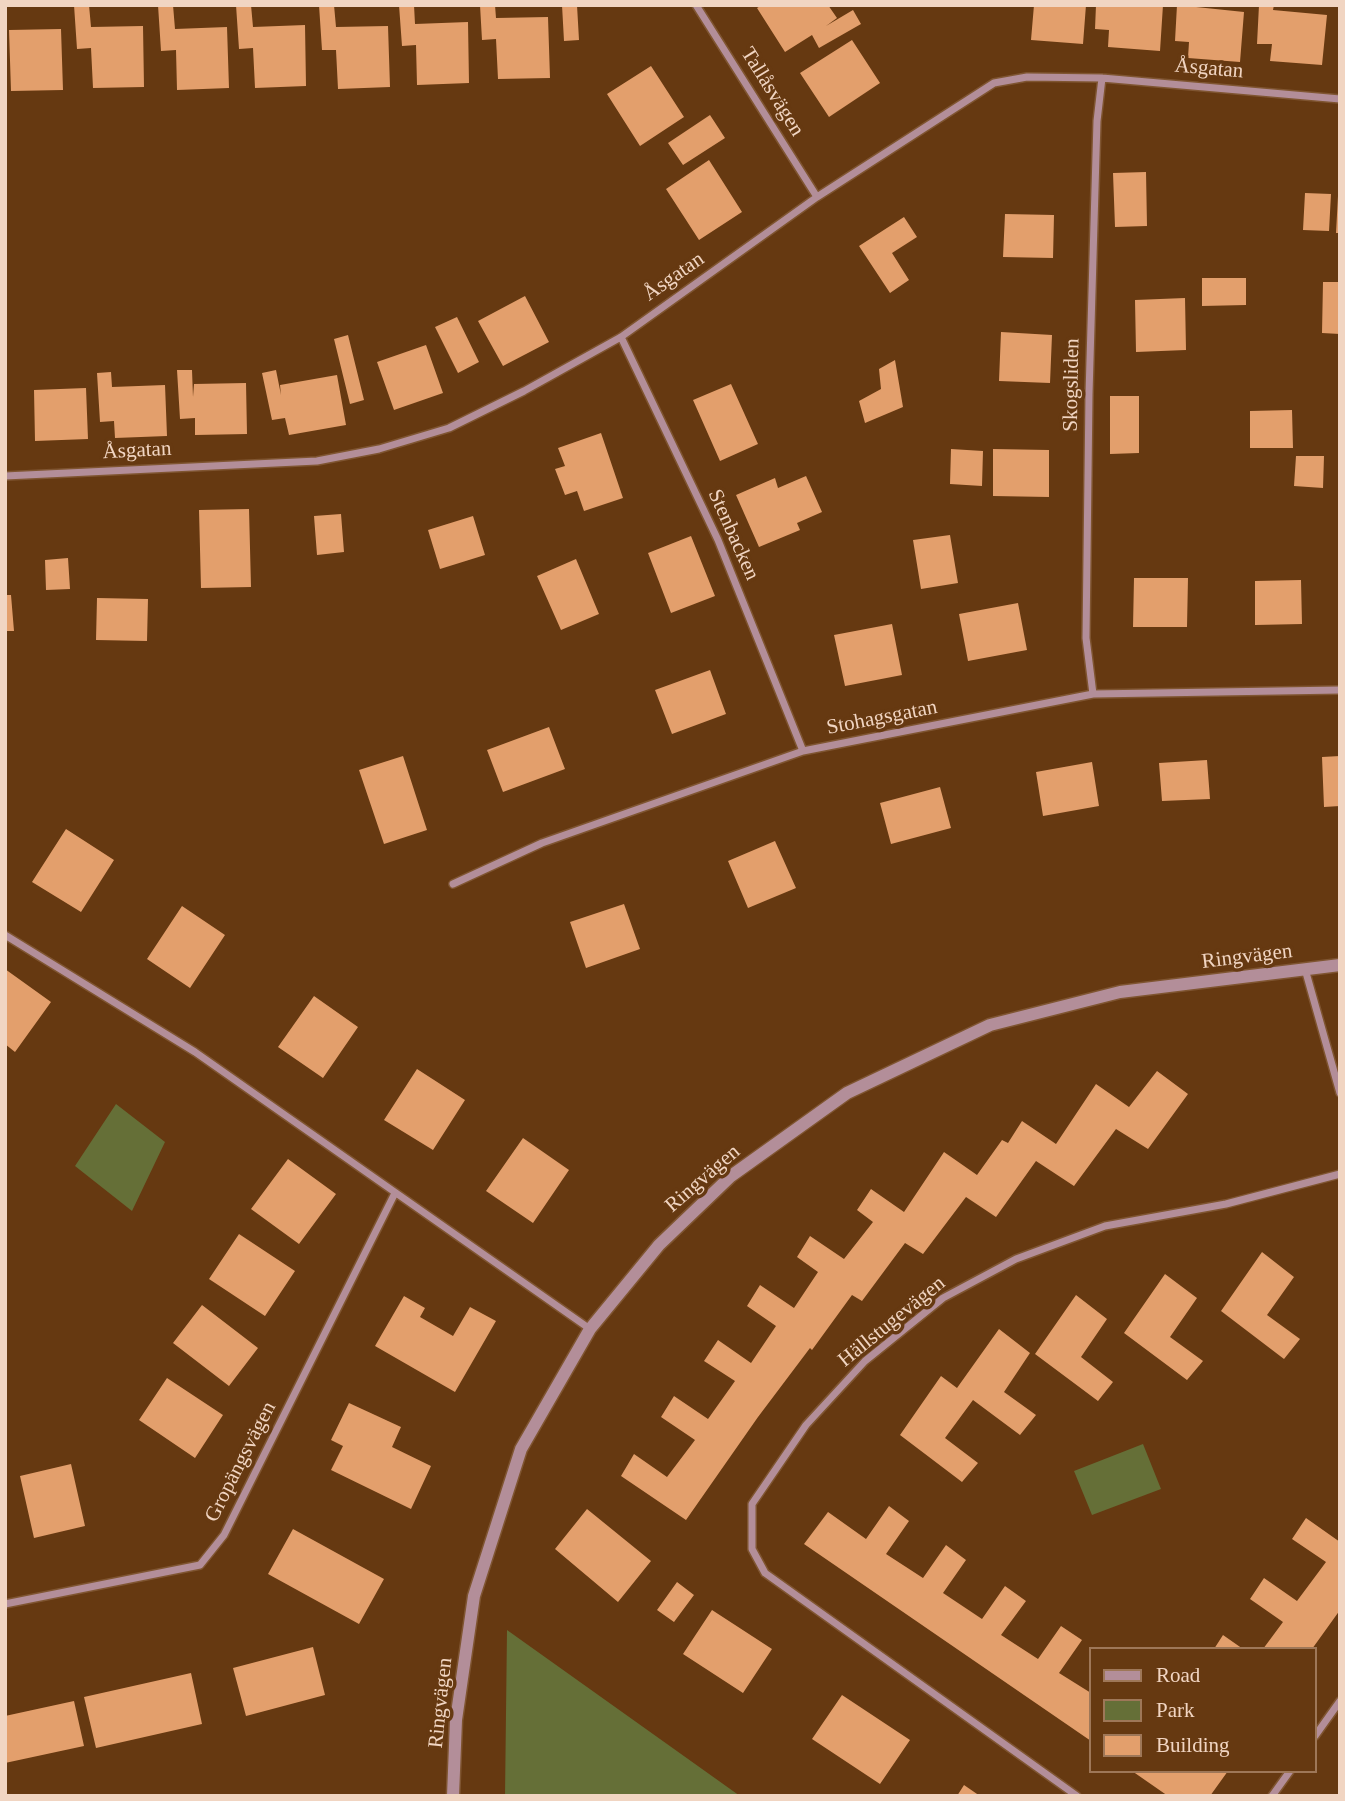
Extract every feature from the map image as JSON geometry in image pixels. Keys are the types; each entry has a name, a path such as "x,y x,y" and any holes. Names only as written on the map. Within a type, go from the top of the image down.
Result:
{"street":[{"name":"Tallåsvägen","path":"696,5 817,197"},
{"name":"Åsgatan","path":"5,476 317,461 379,449 449,428 524,391 621,337 817,197 994,83 1027,77 1102,78 1340,99"},
{"name":"Skogsliden","path":"1093,694 1086,638 1088,394 1097,121 1102,78"},
{"name":"Stenbacken","path":"621,337 718,540 803,751"},
{"name":"Stohagsgatan","path":"453,884 542,843 803,751 1093,694 1340,690"},
{"path":"5,935 195,1052 590,1329"},
{"name":"Ringvägen","path":"453,1796 456,1720 474,1596 520,1449 590,1329 659,1245 731,1176 847,1093 990,1025 1120,992 1340,965"},
{"path":"1306,969 1340,1093"},
{"name":"Hällstugevägen","path":"1077,1796 765,1573 752,1549 752,1504 806,1425 865,1361 943,1298 1016,1259 1105,1226 1226,1204 1340,1174"},
{"name":"Gropängsvägen","path":"5,1604 200,1565 224,1535 396,1193"},
{"path":"1317,1733 1340,1701"},
{"path":"1272,1796 1289,1773"}],"green space":[{"path":"116,1104 165,1142 132,1211 75,1166"},
{"path":"1143,1444 1161,1489 1092,1515 1074,1471"},
{"path":"507,1630 740,1796 505,1796"}],"building":[{"path":"74,5 89,5 91,27 143,26 144,87 93,88 91,48 77,49"},
{"path":"158,5 173,5 175,29 227,27 229,88 177,90 176,50 161,51"},
{"path":"236,5 251,5 253,27 305,25 306,86 255,88 253,48 239,49"},
{"path":"319,5 334,5 336,27 388,26 390,87 338,89 336,50 322,50"},
{"path":"399,5 414,5 415,24 468,22 469,83 417,85 416,45 402,46"},
{"path":"480,5 495,5 496,18 548,17 550,78 498,79 496,39 482,40"},
{"path":"562,5 577,5 579,40 564,41"},
{"path":"762,5 828,5 837,18 826,26 853,10 861,24 819,48 812,35 785,52 757,8"},
{"path":"1034,5 1086,5 1083,44 1031,40"},
{"path":"1096,5 1163,5 1160,51 1108,47 1109,30 1095,29"},
{"path":"1177,5 1244,12 1240,62 1188,58 1189,42 1175,41"},
{"path":"1259,5 1274,5 1273,10 1327,15 1322,65 1270,61 1272,44 1257,44"},
{"path":"61,29 63,90 11,91 9,30"},
{"path":"852,40 880,83 829,117 800,73"},
{"path":"651,66 684,117 640,146 607,94"},
{"path":"710,115 725,138 683,165 668,143"},
{"path":"709,160 742,212 699,240 666,189"},
{"path":"1146,172 1147,226 1115,227 1113,173"},
{"path":"1305,193 1331,194 1329,231 1303,230"},
{"path":"1338,196 1340,233 1336,233"},
{"path":"1005,214 1054,215 1053,258 1003,257"},
{"path":"904,217 917,237 892,253 909,280 890,293 859,246"},
{"path":"1202,278 1246,278 1246,305 1202,306"},
{"path":"1323,282 1340,282 1340,334 1322,333"},
{"path":"525,296 549,342 503,366 478,321"},
{"path":"1185,298 1186,350 1136,352 1135,300"},
{"path":"457,317 479,362 458,373 435,327"},
{"path":"1001,332 1052,335 1050,383 999,381"},
{"path":"348,335 364,400 350,404 334,339"},
{"path":"426,345 443,393 394,410 377,362"},
{"path":"895,360 903,407 865,423 859,401 881,389 879,369"},
{"path":"177,370 192,370 193,397 194,384 246,383 247,434 195,435 195,418 180,419"},
{"path":"276,370 281,395 280,385 337,375 346,425 289,435 285,418 272,420 262,373"},
{"path":"111,372 112,387 165,385 167,436 115,438 114,421 100,422 97,373"},
{"path":"731,384 758,444 720,461 693,400"},
{"path":"86,388 88,439 35,441 34,390"},
{"path":"1110,396 1139,396 1139,453 1110,454"},
{"path":"1292,410 1293,448 1250,448 1250,411"},
{"path":"601,433 623,498 584,511 577,491 565,495 555,469 565,466 558,448"},
{"path":"951,449 983,451 982,486 950,484"},
{"path":"993,449 1049,450 1049,497 993,496"},
{"path":"1296,456 1324,456 1323,488 1294,486"},
{"path":"806,476 822,512 797,523 800,530 759,547 736,495 775,478 778,488"},
{"path":"249,509 251,587 201,588 199,510"},
{"path":"341,514 344,552 317,555 314,516"},
{"path":"473,516 485,555 440,569 428,530"},
{"path":"950,535 958,583 921,589 913,540"},
{"path":"691,536 715,596 671,613 648,553"},
{"path":"68,558 70,589 46,590 45,560"},
{"path":"576,559 599,614 561,630 537,576"},
{"path":"1134,578 1188,578 1187,627 1133,627"},
{"path":"1301,580 1302,624 1255,625 1255,581"},
{"path":"5,595 11,595 14,631 5,631"},
{"path":"97,598 148,599 147,641 96,640"},
{"path":"1018,603 1027,650 968,661 959,614"},
{"path":"892,624 902,675 845,686 834,635"},
{"path":"710,670 726,714 672,734 655,690"},
{"path":"549,727 565,769 503,792 487,750"},
{"path":"403,756 427,830 384,844 359,770"},
{"path":"1340,756 1340,806 1324,807 1322,757"},
{"path":"1207,760 1210,799 1162,801 1159,763"},
{"path":"1092,762 1099,806 1043,816 1036,772"},
{"path":"940,787 951,828 891,844 880,803"},
{"path":"66,829 114,860 81,912 32,882"},
{"path":"775,841 796,888 748,908 728,861"},
{"path":"624,904 640,949 586,968 570,922"},
{"path":"182,906 225,935 190,988 147,959"},
{"path":"5,969 51,1002 15,1052 5,1044"},
{"path":"314,996 358,1027 323,1078 278,1047"},
{"path":"417,1069 465,1100 433,1150 384,1120"},
{"path":"1157,1071 1188,1094 1148,1149 1116,1129 1074,1186 1036,1161 996,1217 966,1197 923,1254 905,1243 862,1301 852,1295 812,1350 810,1348 686,1520 621,1476 634,1454 667,1477 695,1440 661,1417 674,1396 708,1419 735,1381 704,1361 718,1340 751,1363 776,1326 747,1306 760,1285 794,1308 818,1272 797,1257 810,1236 844,1259 873,1222 857,1210 871,1189 904,1212 944,1152 977,1175 1002,1140 1008,1143 1022,1121 1056,1144 1096,1084 1129,1107"},
{"path":"523,1138 569,1170 533,1223 486,1191"},
{"path":"288,1159 336,1194 299,1244 251,1209"},
{"path":"239,1234 295,1271 265,1316 209,1279"},
{"path":"1262,1252 1294,1277 1267,1315 1300,1339 1284,1359 1221,1311"},
{"path":"1165,1274 1197,1298 1170,1337 1203,1361 1187,1380 1124,1333"},
{"path":"1076,1295 1107,1319 1081,1357 1113,1382 1098,1401 1035,1354"},
{"path":"404,1296 425,1308 420,1317 453,1336 470,1307 496,1321 455,1392 375,1346"},
{"path":"202,1305 258,1348 229,1386 173,1343"},
{"path":"999,1329 1030,1353 1004,1392 1036,1415 1020,1435 973,1400 945,1438 978,1463 962,1482 900,1435 941,1376 957,1388"},
{"path":"167,1378 223,1415 195,1458 139,1420"},
{"path":"349,1403 401,1427 392,1447 431,1466 411,1509 331,1470 343,1446 331,1440"},
{"path":"71,1464 85,1526 34,1538 20,1476"},
{"path":"889,1506 909,1521 886,1554 923,1578 946,1545 966,1560 943,1593 982,1619 1005,1586 1026,1601 1001,1635 1038,1659 1061,1626 1082,1640 1059,1673 1090,1692 1090,1740 804,1544 828,1512 866,1539"},
{"path":"587,1509 651,1561 618,1602 555,1549"},
{"path":"1306,1518 1340,1542 1340,1610 1313,1647 1264,1647 1283,1622 1250,1599 1264,1578 1297,1601 1326,1562 1292,1539"},
{"path":"293,1529 384,1579 359,1624 268,1574"},
{"path":"677,1582 694,1595 674,1622 657,1610"},
{"path":"712,1610 772,1649 743,1693 683,1654"},
{"path":"1223,1635 1240,1647 1215,1647"},
{"path":"313,1647 325,1695 246,1716 233,1668"},
{"path":"191,1673 202,1724 96,1748 84,1697"},
{"path":"842,1695 910,1740 880,1784 812,1739"},
{"path":"74,1701 84,1746 5,1763 5,1716"},
{"path":"1135,1773 1227,1773 1210,1796 1168,1796"},
{"path":"964,1785 980,1796 957,1796"}]}
